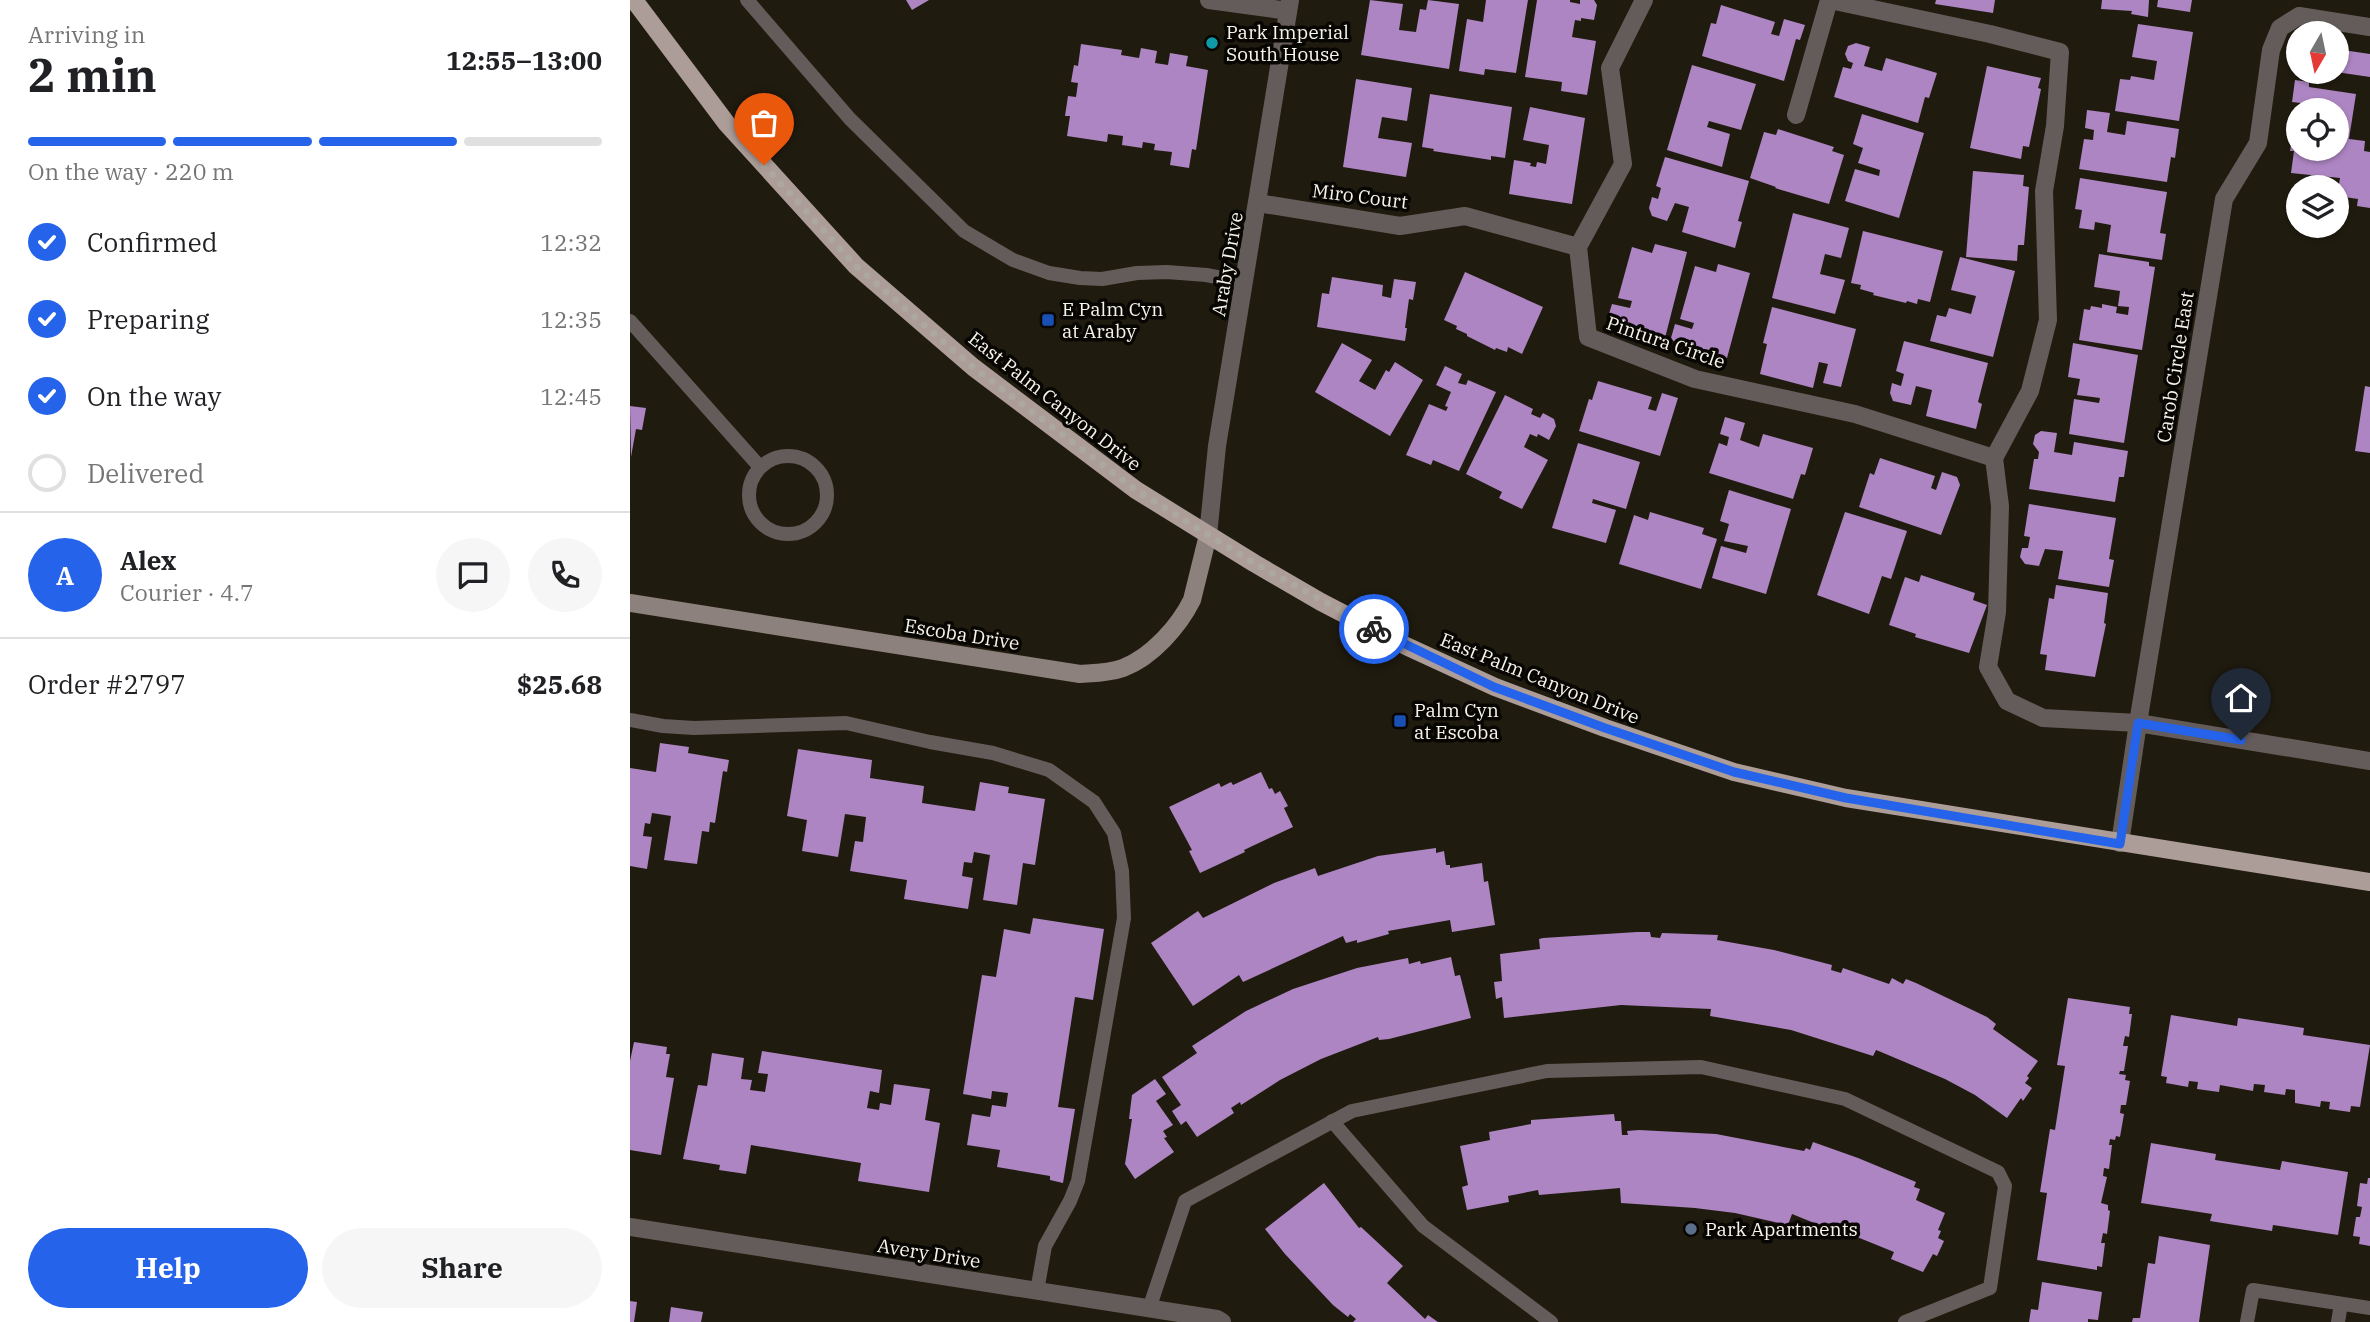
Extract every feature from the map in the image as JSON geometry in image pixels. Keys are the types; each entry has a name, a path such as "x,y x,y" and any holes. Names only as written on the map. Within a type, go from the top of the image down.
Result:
{"main road":[{"name":"East Palm Canyon Drive","path":"634,0 727,124 856,266 973,367 1136,490 1321,602 1406,646 1494,687 1734,772 1846,798 2370,882"}],"street":[{"path":"1209,0 1289,6"},
{"path":"1578,247 1623,164 1610,68 1644,0"},
{"path":"1796,115 1830,0 1990,34 2060,52 2055,126 2044,191 2048,320 2030,391 1994,458 2000,506 1997,612 1988,667 2007,701 2043,718 2138,723 2370,761"},
{"name":"Araby Drive","path":"1208,535 1217,446 1289,6"},
{"name":"Carob Circle East","path":"2120,844 2224,199 2258,143 2271,50 2280,28 2299,16 2370,27"},
{"name":"Miro Court","path":"1258,203 1400,226 1465,216 1578,247"},
{"name":"Pintura Circle","path":"1578,247 1588,337 1695,379 1855,414 1994,458"},
{"name":"Escoba Drive","path":"630,603 1080,674 1102,673 1124,667 1151,651 1187,610 1192,600 1208,535"},
{"name":"Avery Drive","path":"630,1227 1217,1319 1222,1322"}],"lane":[{"path":"747,0 859,129 964,231 1013,260 1049,273 1080,278 1102,279 1137,273 1167,272 1245,282"},
{"path":"630,321 760,467"},
{"path":"782,456 806,460 824,477 827,502 816,524 794,534 769,531 752,513 748,489 760,467 782,456"},
{"path":"630,720 694,728 846,723 993,753 1049,770 1094,802 1114,833 1122,871 1124,918 1078,1181 1045,1246 1037,1291"},
{"path":"1149,1309 1185,1201 1352,1111 1547,1071 1701,1067 1845,1099 1998,1172 2005,1186 1990,1288 1905,1322"},
{"path":"1332,1121 1423,1226 1551,1322"},
{"path":"2247,1322 2253,1290 2370,1308"},
{"path":"2338,1322 2341,1304"}],"building":[{"path":"906,0 929,0 912,10"},
{"path":"1370,0 1403,4 1399,30 1416,32 1420,9 1426,10 1428,0 1459,4 1449,69 1361,55"},
{"path":"1486,0 1528,0 1516,73 1485,69 1484,75 1459,71 1467,19 1483,22"},
{"path":"1537,0 1570,0 1580,4 1580,0 1594,0 1597,5 1594,20 1575,20 1572,37 1596,41 1587,95 1561,91 1562,82 1525,77"},
{"path":"1936,0 1995,0 1993,13 1935,4"},
{"path":"2102,0 2149,0 2148,17 2131,14 2132,11 2101,9"},
{"path":"2158,0 2192,0 2190,12 2157,7"},
{"path":"1721,5 1775,22 1771,34 1779,36 1784,19 1805,25 1800,40 1796,39 1784,81 1702,56 1711,23 1716,24"},
{"path":"2138,24 2193,32 2179,121 2115,111 2120,79 2130,80 2131,76 2154,80 2157,61 2132,57"},
{"path":"1856,43 1870,47 1864,66 1882,71 1886,58 1937,73 1929,98 1925,97 1918,123 1834,97 1843,67 1851,69 1853,63 1848,61 1845,54 1848,46"},
{"path":"1081,44 1122,50 1121,55 1139,58 1141,48 1157,51 1155,63 1168,65 1170,53 1188,56 1186,66 1208,70 1196,150 1192,149 1189,168 1170,165 1172,152 1154,150 1155,144 1143,142 1142,148 1122,145 1123,136 1108,134 1107,142 1067,136 1070,116 1065,116 1068,96 1076,97 1078,83 1071,82 1074,65 1078,66"},
{"path":"2349,51 2370,54 2370,77 2349,74"},
{"path":"1692,65 1756,84 1741,130 1709,121 1707,127 1730,134 1722,167 1667,150"},
{"path":"1987,66 2041,78 2029,147 2023,146 2021,159 1970,148"},
{"path":"1356,79 1412,88 1407,121 1382,117 1378,138 1412,143 1406,177 1343,167"},
{"path":"2294,84 2309,84 2309,87 2356,94 2349,139 2349,98 2293,98"},
{"path":"1430,94 1512,107 1505,158 1491,156 1491,160 1422,147"},
{"path":"1530,107 1585,118 1572,204 1509,194 1514,160 1531,163 1530,166 1536,167 1537,162 1546,164 1549,145 1523,140"},
{"path":"2087,110 2110,113 2107,132 2125,135 2127,121 2179,129 2175,158 2171,157 2167,182 2079,169 2084,139 2093,140 2094,130 2085,128"},
{"path":"1862,114 1924,133 1899,218 1845,201 1855,169 1879,176 1880,170 1858,163 1863,148 1853,144"},
{"path":"1778,129 1834,147 1832,151 1844,155 1829,204 1750,178 1764,132 1776,135"},
{"path":"2349,139 2365,141 2364,151 2370,152 2370,208 2357,206 2358,199 2349,198 2349,175 2291,173 2293,161 2349,161"},
{"path":"1665,157 1749,181 1738,221 1742,222 1735,248 1682,232 1689,207 1675,203 1667,221 1652,216 1649,208 1652,197 1658,199 1661,188 1656,186"},
{"path":"1973,171 2024,175 2023,186 2029,187 2024,245 2018,245 2017,261 1966,257"},
{"path":"2080,178 2167,192 2160,233 2166,234 2162,260 2107,252 2111,225 2095,222 2094,230 2079,228 2082,210 2075,209"},
{"path":"1793,213 1849,228 1841,258 1825,254 1820,274 1845,280 1835,314 1772,298"},
{"path":"1863,231 1943,251 1930,302 1918,299 1917,304 1906,303 1873,295 1874,293 1860,289 1861,285 1851,283"},
{"path":"1655,244 1687,252 1665,338 1614,324 1608,317 1612,304 1630,308 1632,301 1618,298 1632,247 1652,253"},
{"path":"2099,254 2149,262 2149,266 2155,267 2142,350 2079,340 2084,309 2090,310 2091,306 2102,308 2102,304 2117,307 2116,313 2128,315 2129,307 2118,306 2120,291 2094,287"},
{"path":"1960,257 2015,271 1993,357 1930,341 1937,315 1946,317 1949,308 1971,314 1976,296 1951,290"},
{"path":"1718,264 1750,273 1727,358 1676,344 1671,338 1675,324 1692,329 1694,323 1680,319 1695,266 1716,272"},
{"path":"1465,272 1543,307 1522,354 1508,347 1507,352 1496,348 1495,350 1467,336 1456,329 1457,326 1444,320"},
{"path":"1332,277 1383,285 1382,296 1391,298 1394,279 1416,282 1413,300 1409,299 1405,341 1317,327 1322,293 1329,294"},
{"path":"1772,307 1856,329 1841,387 1823,383 1828,364 1819,362 1813,388 1760,374 1767,344 1763,343"},
{"path":"1904,341 1988,363 1978,402 1982,404 1976,429 1926,416 1932,390 1916,386 1911,405 1893,401 1890,393 1892,383 1901,386 1904,374 1896,371"},
{"path":"1342,343 1372,360 1359,381 1375,390 1386,370 1389,372 1395,362 1423,380 1390,436 1315,392"},
{"path":"2073,343 2138,355 2124,443 2069,434 2074,399 2099,403 2100,398 2077,395 2080,379 2068,377"},
{"path":"1445,366 1462,374 1458,383 1466,385 1468,380 1496,392 1459,471 1433,460 1431,465 1406,455 1429,404 1446,411 1448,407 1445,406 1451,392 1436,385"},
{"path":"1598,381 1652,397 1648,409 1656,411 1662,393 1678,398 1660,456 1579,431"},
{"path":"2365,386 2370,387 2370,453 2355,451"},
{"path":"1505,395 1533,409 1531,414 1540,418 1543,413 1554,419 1556,426 1549,440 1538,434 1537,437 1530,434 1524,447 1548,460 1522,509 1499,498 1502,492 1466,474"},
{"path":"630,406 646,408 642,430 636,429 631,457"},
{"path":"1725,417 1745,423 1740,440 1759,447 1763,434 1813,448 1805,475 1801,474 1793,499 1709,473 1719,443 1727,446 1729,437 1720,434"},
{"path":"2041,431 2057,433 2054,452 2072,455 2074,442 2128,451 2124,477 2119,477 2115,502 2029,489 2034,459 2038,459 2039,452 2033,444 2035,435"},
{"path":"1578,443 1640,462 1626,509 1593,499 1592,503 1616,510 1606,543 1552,528"},
{"path":"1880,458 1935,476 1931,488 1936,490 1942,472 1957,477 1960,485 1941,535 1859,507 1870,473 1874,475"},
{"path":"1729,490 1791,509 1766,594 1712,578 1721,546 1746,553 1748,546 1724,541 1729,524 1720,521"},
{"path":"2029,504 2116,518 2109,559 2114,560 2109,587 2058,579 2063,551 2045,549 2039,566 2025,564 2020,557 2022,548 2028,548 2030,537 2024,536"},
{"path":"1650,512 1704,528 1702,534 1717,539 1701,589 1619,564 1634,515 1648,520"},
{"path":"1845,512 1907,531 1891,579 1882,576 1869,614 1817,595"},
{"path":"1921,575 1975,593 1973,600 1987,605 1969,653 1915,637 1916,634 1889,625 1905,577 1919,582"},
{"path":"2056,585 2108,593 2106,624 2095,677 2045,670 2047,655 2040,654 2049,598 2054,599"},
{"path":"660,743 689,747 688,753 729,760 727,772 723,771 715,823 710,822 709,832 702,831 697,864 664,860 671,816 652,813 650,824 645,823 643,836 652,837 647,869 630,866 630,768 656,772"},
{"path":"798,749 872,760 870,778 924,786 922,803 975,811 980,782 1009,787 1008,793 1045,799 1035,865 1023,863 1017,905 983,900 990,855 974,852 972,863 964,862 962,876 973,878 968,909 904,899 907,880 850,871 855,841 863,842 866,817 845,814 838,857 802,851 807,820 787,816"},
{"path":"1261,772 1269,789 1272,788 1275,794 1280,791 1288,806 1284,808 1293,827 1200,873 1189,851 1192,850 1169,807 1219,783 1221,787 1231,782 1233,785"},
{"path":"1436,848 1436,853 1444,851 1446,865 1450,865 1450,868 1482,863 1484,882 1488,881 1495,925 1452,932 1450,920 1388,931 1389,934 1357,943 1357,940 1346,943 1343,936 1243,982 1239,975 1193,1006 1151,943 1198,911 1203,918 1274,883 1315,868 1318,876 1378,856"},
{"path":"1033,918 1104,929 1093,1000 1075,997 1058,1107 1075,1109 1063,1183 1050,1180 1050,1176 997,1167 1000,1150 967,1145 972,1114 990,1117 992,1105 1006,1107 1008,1093 992,1091 991,1099 963,1094 982,975 996,977 1004,929 1030,934"},
{"path":"1650,932 1651,937 1660,938 1662,933 1718,935 1717,940 1774,950 1832,965 1831,970 1841,973 1843,968 1889,984 1892,978 1903,984 1906,979 1987,1017 1996,1024 1993,1029 2038,1061 2025,1083 2032,1088 2007,1118 1975,1095 1945,1079 1876,1050 1873,1056 1791,1030 1710,1016 1711,1009 1621,1005 1504,1018 1502,997 1496,999 1494,982 1502,981 1500,954 1540,949 1539,939 1543,938"},
{"path":"1451,957 1455,976 1460,975 1471,1018 1389,1039 1379,1040 1378,1037 1321,1059 1280,1080 1241,1105 1240,1102 1231,1108 1234,1113 1197,1137 1186,1121 1181,1125 1172,1111 1181,1105 1162,1077 1197,1053 1192,1046 1246,1011 1293,989 1357,968 1408,958 1409,964 1420,961 1421,964"},
{"path":"2068,998 2130,1007 2129,1014 2132,1014 2129,1037 2125,1036 2123,1046 2128,1046 2124,1071 2119,1074 2126,1075 2125,1080 2130,1081 2126,1105 2121,1105 2120,1113 2124,1114 2120,1137 2110,1139 2109,1145 2112,1145 2109,1169 2104,1168 2103,1176 2107,1177 2101,1203 2108,1205 2110,1211 2107,1234 2103,1233 2101,1243 2105,1243 2102,1267 2097,1266 2097,1270 2037,1260 2047,1193 2040,1192 2050,1129 2055,1130 2065,1066 2057,1065"},
{"path":"2171,1015 2237,1026 2238,1018 2304,1028 2303,1035 2370,1045 2360,1107 2351,1106 2350,1112 2329,1109 2330,1102 2321,1101 2320,1107 2295,1103 2295,1090 2286,1089 2285,1095 2264,1092 2265,1085 2254,1084 2253,1091 2220,1085 2219,1092 2197,1089 2198,1082 2189,1081 2188,1087 2166,1083 2167,1077 2161,1076"},
{"path":"634,1042 667,1047 666,1054 670,1054 666,1077 674,1078 661,1155 630,1150 630,1061"},
{"path":"762,1051 882,1070 879,1093 870,1091 867,1108 879,1110 880,1103 891,1105 894,1084 930,1089 925,1120 940,1123 929,1192 858,1181 861,1163 751,1145 746,1174 719,1170 720,1165 683,1159 698,1085 707,1086 712,1053 744,1058 741,1079 752,1080 750,1090 765,1092 768,1074 758,1073"},
{"path":"1155,1079 1166,1094 1156,1101 1173,1125 1163,1131 1167,1137 1164,1138 1174,1152 1135,1179 1125,1164 1132,1119 1129,1119 1132,1095"},
{"path":"1614,1114 1615,1121 1621,1121 1622,1135 1628,1135 1627,1131 1639,1130 1716,1134 1804,1151 1806,1148 1810,1150 1813,1142 1858,1158 1916,1182 1914,1187 1920,1189 1916,1200 1945,1213 1938,1230 1941,1231 1938,1238 1944,1241 1937,1256 1933,1254 1923,1272 1891,1259 1894,1252 1792,1214 1788,1225 1735,1213 1621,1203 1620,1188 1539,1195 1538,1190 1508,1196 1509,1202 1467,1210 1462,1187 1468,1185 1460,1146 1490,1140 1489,1132 1531,1124 1531,1120"},
{"path":"2151,1143 2216,1154 2215,1160 2280,1170 2282,1161 2348,1172 2338,1235 2273,1225 2272,1231 2210,1221 2212,1214 2141,1203"},
{"path":"2368,1178 2370,1246 2359,1244 2360,1237 2353,1236 2356,1217 2360,1217 2362,1207 2357,1206 2360,1183 2367,1184"},
{"path":"1324,1183 1359,1228 1403,1266 1387,1283 1425,1319 1428,1315 1438,1322 1353,1322 1356,1319 1350,1314 1348,1317 1333,1305 1285,1254 1265,1229"},
{"path":"2159,1236 2210,1245 2199,1322 2132,1322 2133,1318 2140,1318 2148,1263 2155,1264"},
{"path":"2042,1282 2102,1292 2098,1320 2029,1322 2031,1309 2038,1310"},
{"path":"630,1301 637,1302 634,1322 630,1322"},
{"path":"671,1307 703,1312 701,1322 669,1322"}],"way so far":[{"path":"764,165 856,266 973,367 1136,490 1254,563 1374,629"}],"place":[{"name":"Park Imperial South House","path":"1212,43"},
{"name":"E Palm Cyn at Araby","path":"1048,320"},
{"name":"Palm Cyn at Escoba","path":"1400,721"},
{"name":"Park Apartments","path":"1691,1229"}],"route":[{"path":"1374,629 1494,687 1734,772 1846,798 2120,844 2138,723 2241,740"}]}
